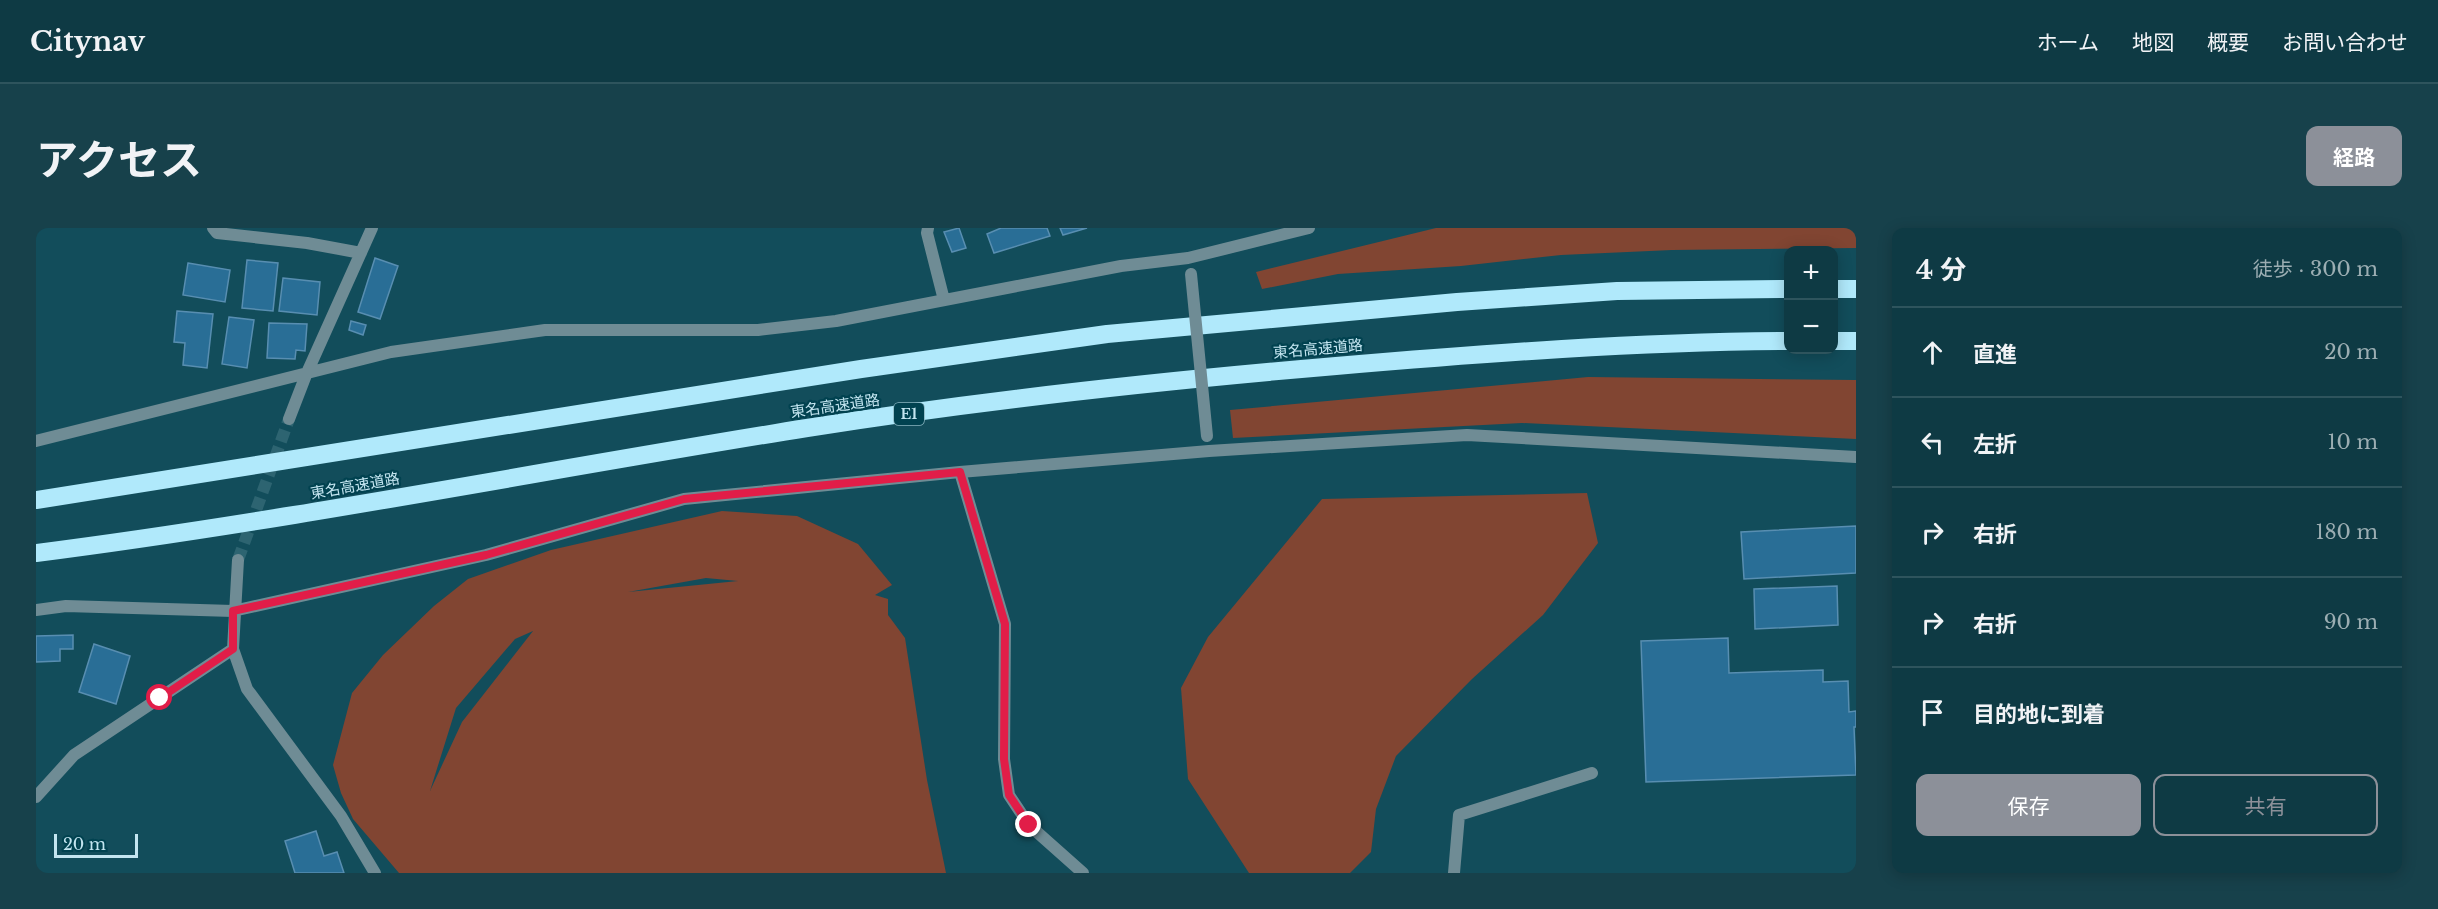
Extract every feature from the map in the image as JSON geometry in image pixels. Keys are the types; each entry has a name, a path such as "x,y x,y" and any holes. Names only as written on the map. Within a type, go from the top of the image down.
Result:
{"highway":[{"path":"36,500 814,376 1107,334 1605,291 1784,289"},
{"path":"1838,289 1856,289"},
{"name":"東名高速道路","path":"36,553 132,541 811,427 1152,382 1468,354 1693,342 1784,341"},
{"path":"1838,341 1856,341"}],"street":[{"path":"213,228 217,233 307,243 361,253"},
{"path":"289,419 306,375 372,228"},
{"path":"928,228 927,232 944,300"},
{"path":"36,441 391,352 545,330 758,330 836,321 1121,266 1188,258 1309,228"},
{"path":"1188,258 1209,451"},
{"path":"36,610 66,606 233,611 486,555 684,499 1209,451 1467,435 1856,458"},
{"path":"960,472 1005,624 1004,759 1009,795 1029,825 1083,873"},
{"path":"238,560 233,611 233,649 247,689 341,816 375,873"},
{"path":"36,797 74,755 233,649"},
{"path":"1454,873 1459,815 1592,773"}],"shaded area":[{"path":"1436,228 1856,228 1856,248 1784,246 1784,249 1672,250 1561,255 1461,266 1338,274 1262,289 1256,272"},
{"path":"1588,377 1856,380 1856,439 1522,423 1233,438 1230,410"},
{"path":"1587,493 1598,543 1543,615 1472,679 1396,756 1376,809 1371,852 1350,873 1249,873 1188,779 1181,688 1208,637 1322,499"},
{"path":"722,511 797,516 858,544 892,585 875,595 888,599 888,615 905,638 927,780 946,873 399,873 353,819 341,793 333,765 352,693 383,655 434,606 468,579 551,550","holes":["706,578 738,581 628,592","533,631 462,722 430,791 456,708 515,639"]}],"building":[{"path":"959,228 966,248 952,252 944,232"},
{"path":"1001,228 1047,228 1050,236 994,253 987,234"},
{"path":"1060,228 1087,228 1063,235"},
{"path":"375,258 398,266 380,319 358,312"},
{"path":"247,260 278,263 273,311 242,308"},
{"path":"188,263 230,270 225,302 183,295"},
{"path":"283,278 320,282 317,315 279,311"},
{"path":"177,311 213,314 207,368 183,365 185,343 174,342"},
{"path":"229,317 254,320 247,368 222,364"},
{"path":"351,321 366,325 363,335 349,330"},
{"path":"269,323 307,324 305,351 296,350 295,359 267,358"},
{"path":"1856,526 1856,573 1744,579 1741,532"},
{"path":"1837,586 1838,625 1755,629 1754,589"},
{"path":"73,635 73,649 60,649 60,661 36,662 36,636"},
{"path":"1728,638 1729,673 1823,670 1823,682 1848,681 1849,712 1856,711 1856,727 1854,727 1856,775 1646,782 1641,641"},
{"path":"94,644 130,656 116,704 79,692"},
{"path":"316,831 324,856 337,852 344,873 295,873 285,841"}],"tunnel":[{"path":"238,560 289,419"}],"route":[{"path":"160,698 233,649 233,611 486,555 684,499 960,472 1005,624 1004,759 1009,795 1029,825"}]}
